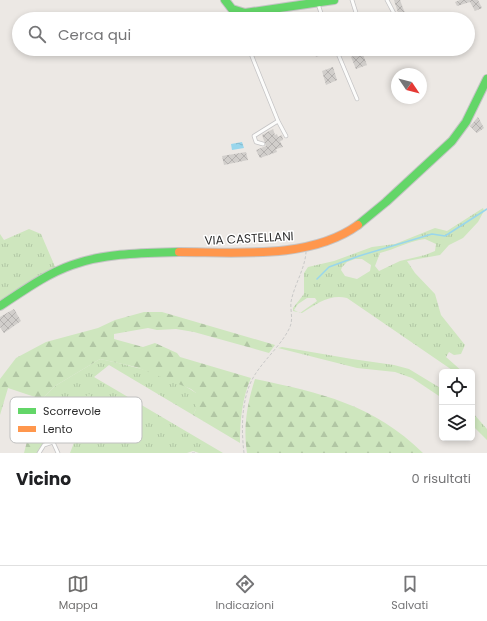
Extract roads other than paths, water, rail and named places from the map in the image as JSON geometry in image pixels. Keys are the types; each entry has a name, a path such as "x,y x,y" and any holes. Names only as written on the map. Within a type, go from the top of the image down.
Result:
{"street":[{"path":"225,0 229,6 242,12"},
{"path":"252,12 334,0"},
{"name":"VIA CASTELLANI","path":"0,306 57,270 86,261 128,255 268,251 306,246 324,242 343,235 377,209 438,154 462,128 471,114 487,79"}],"lane":[{"path":"352,0 356,12"},
{"path":"387,0 393,12"},
{"path":"318,3 321,12"},
{"path":"252,56 286,136"},
{"path":"339,56 357,99"},
{"path":"263,144 256,142 254,136 278,120"},
{"path":"39,453 44,445 50,443"},
{"path":"53,443 58,453"}],"water":[{"path":"242,142 244,148 232,150 231,144"}],"waterway":[{"path":"317,279 329,267 359,256 432,234 445,236 487,209"}]}
